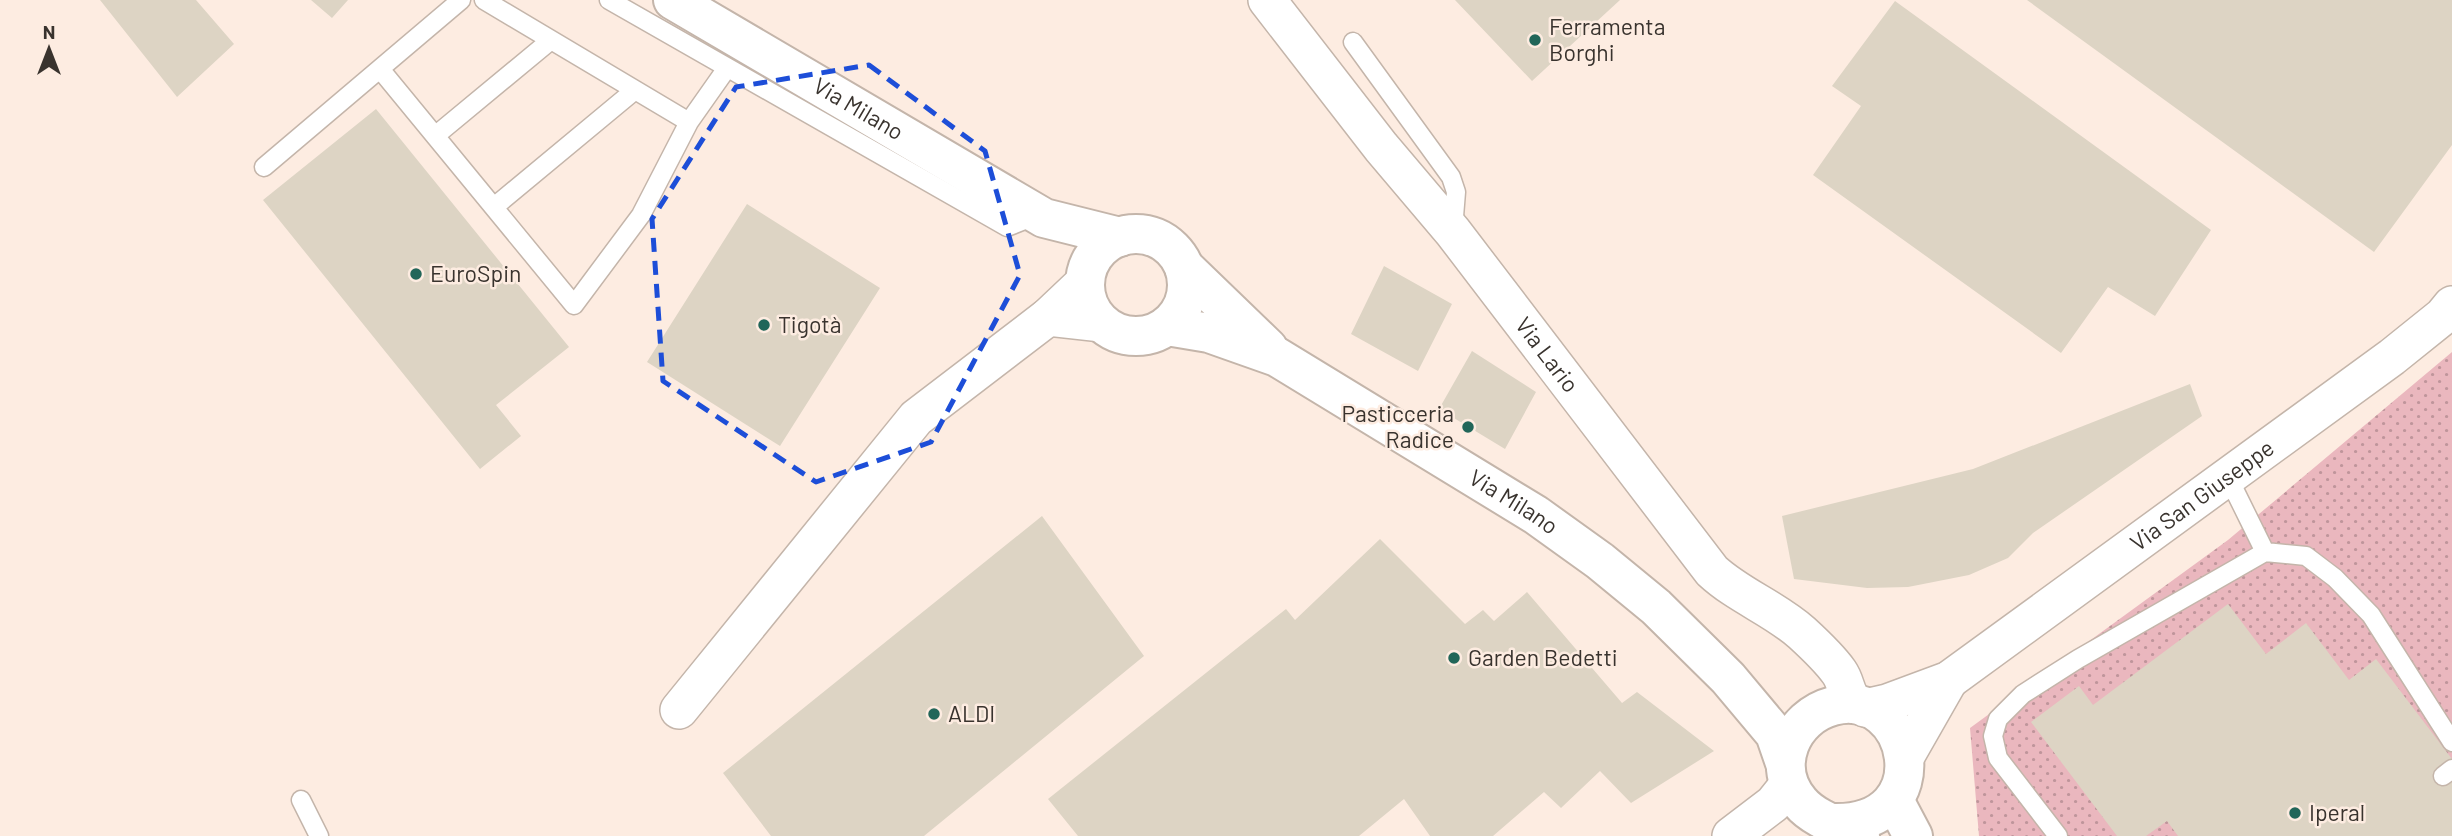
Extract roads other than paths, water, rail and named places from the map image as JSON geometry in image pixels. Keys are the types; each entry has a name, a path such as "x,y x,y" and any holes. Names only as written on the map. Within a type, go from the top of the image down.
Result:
{"main road":[{"name":"Via Milano","path":"673,0 1041,216 1121,236"},
{"name":"Via Milano","path":"1041,216 1086,278"},
{"path":"1121,236 1151,236 1171,248 1184,267 1187,283 1185,299 1178,314 1167,326 1151,334 1134,336 1116,332 1102,323 1092,311 1086,297 1086,278 1093,258 1105,245 1121,236"},
{"name":"Via Milano","path":"1184,267 1277,358"},
{"name":"Via Milano","path":"1167,326 1209,333 1277,358 1547,523 1600,561 1656,607 1728,678 1775,734 1787,788"},
{"name":"Via Milano","path":"1728,678 1784,701 1843,703"},
{"path":"1843,703 1876,712 1896,731 1904,759 1904,776 1894,800 1869,819 1852,823 1846,829 1810,812 1787,788 1791,739 1803,722 1843,703"},
{"path":"1894,800 1913,836"}],"street":[{"name":"Via Lario","path":"1266,0 1381,147 1453,232 1712,572 1800,632 1840,672 1843,703"},
{"path":"679,710 916,418 1048,317 1086,278"},
{"name":"Via San Giuseppe","path":"1843,703 1887,703 1949,680 2392,358 2443,316 2452,305"},
{"path":"1048,317 1102,323"},
{"name":"Via San Giuseppe","path":"1904,759 1949,680"},
{"path":"1731,836 1787,788"}],"lane":[{"path":"264,167 461,0"},
{"path":"484,0 689,122"},
{"path":"609,0 1007,227 1041,216"},
{"path":"435,136 551,40"},
{"path":"1353,42 1451,177 1456,192 1453,232"},
{"path":"380,69 574,305 641,215 689,122 727,68"},
{"path":"494,207 635,90"},
{"path":"2228,477 2265,552"},
{"path":"2058,836 1998,758 1993,736 1998,719 2023,694 2078,659 2265,552 2306,556 2335,578 2371,615 2452,742"},
{"path":"301,800 319,836"}],"place":[{"name":"Ferramenta Borghi","path":"1535,40"},
{"name":"EuroSpin","path":"416,274"},
{"name":"Tigotà","path":"764,325"},
{"name":"Pasticceria Radice","path":"1468,427"},
{"name":"Garden Bedetti","path":"1454,658"},
{"name":"ALDI","path":"934,714"},
{"name":"Iperal","path":"2295,813"}]}
